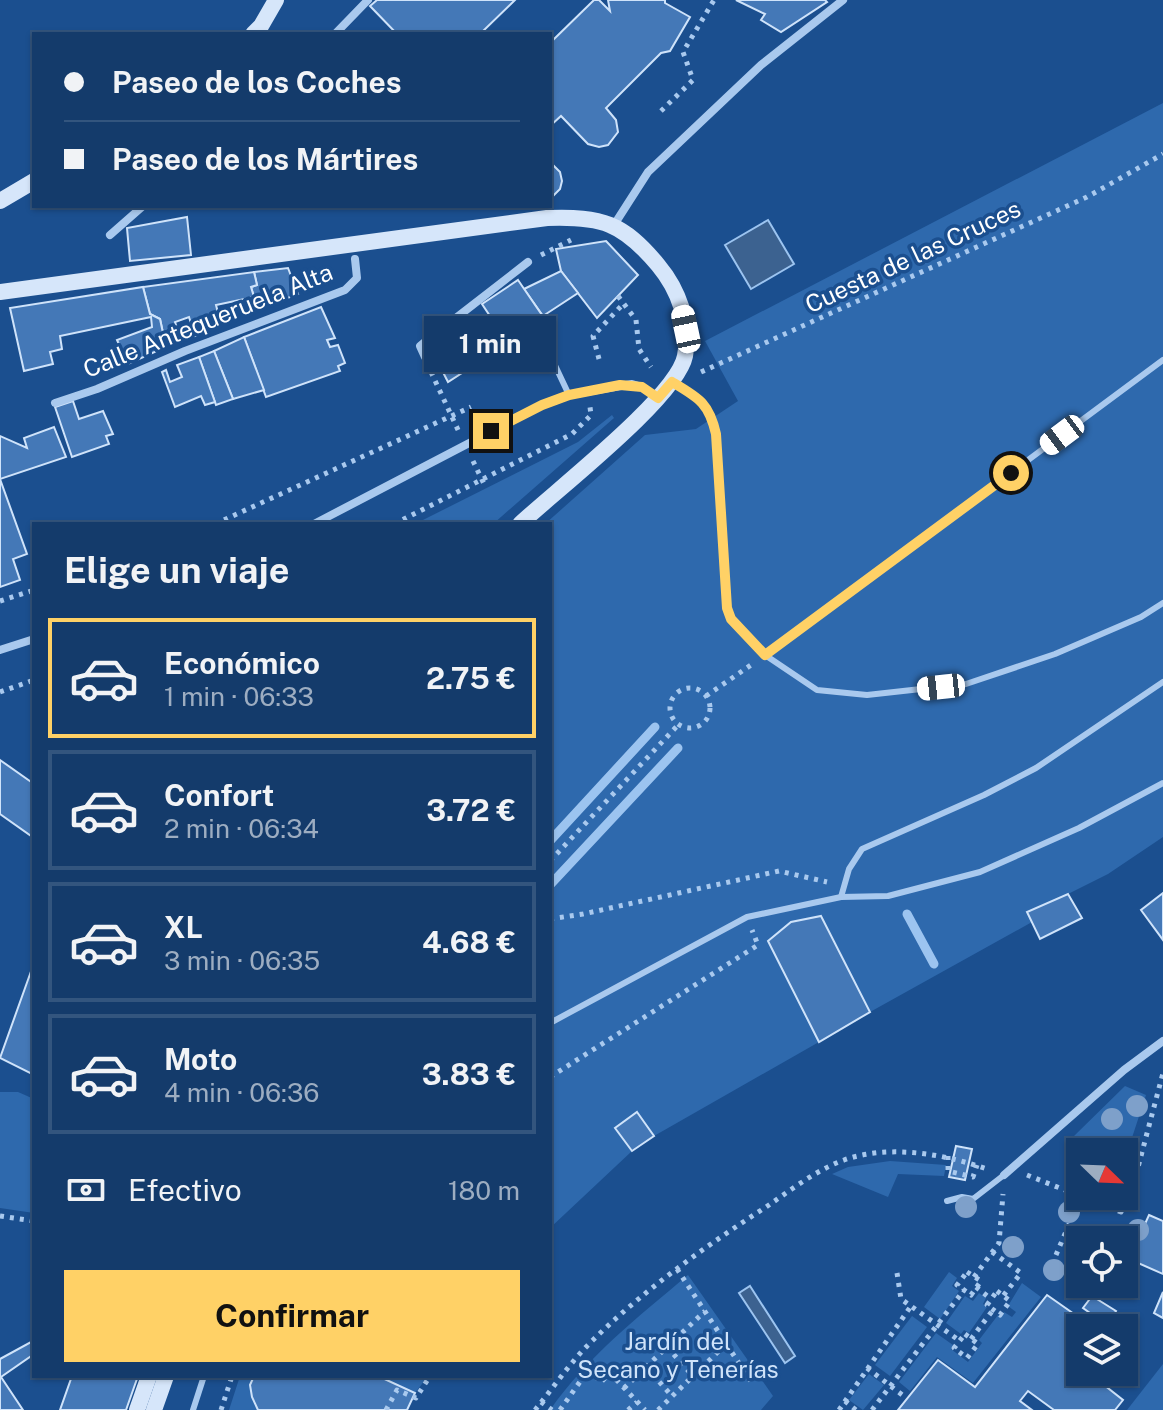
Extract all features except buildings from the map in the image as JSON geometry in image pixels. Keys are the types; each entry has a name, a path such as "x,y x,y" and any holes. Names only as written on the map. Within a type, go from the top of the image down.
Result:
{"street":[{"path":"255,32 276,0"},
{"path":"337,32 368,0"},
{"path":"614,225 648,172 761,65 843,0"},
{"path":"0,201 32,182"},
{"path":"110,235 141,208"},
{"path":"0,292 547,218 582,217 614,225 641,245 664,271 680,300 686,329 685,358 672,382 658,398 522,522"},
{"name":"Calle Antequeruela Alta","path":"55,403 345,290 357,278 355,259"},
{"path":"443,328 528,262"},
{"path":"425,357 420,346 427,340"},
{"path":"318,522 529,412 569,395 632,384 658,398"},
{"path":"0,650 32,640"},
{"path":"1008,1172 1124,1070 1163,1041"},
{"path":"137,1410 148,1378"},
{"path":"154,1410 165,1378"}],"lane":[{"path":"552,359 569,395"},
{"path":"765,655 1163,360"},
{"path":"672,382 703,401 711,414 716,434 727,608 731,619 765,655 817,690 867,695 966,684 1055,654 1141,617 1163,603"},
{"path":"841,897 849,869 862,849 984,795 1036,768 1163,682"},
{"path":"552,1022 747,917 841,897 888,896 980,872 1079,828 1163,783"},
{"path":"947,1201 962,1197 973,1199 1008,1172"},
{"path":"193,1410 203,1378"}],"path":[{"path":"661,111 693,80 683,52 714,0"},
{"name":"Cuesta de las Cruces","path":"672,382 712,368 1087,197 1163,154"},
{"path":"528,262 577,237"},
{"path":"618,296 636,320 639,349 651,367"},
{"path":"599,359 593,336 624,303"},
{"path":"438,388 461,437"},
{"path":"398,522 484,483 572,434 591,415 590,405"},
{"path":"219,522 471,407"},
{"path":"472,460 484,483"},
{"path":"0,601 32,591"},
{"path":"706,696 751,665"},
{"path":"0,692 32,681"},
{"path":"695,688 706,696 710,708 706,720 696,727 679,724 673,719 670,706 681,690 695,688"},
{"path":"552,859 679,724"},
{"path":"552,919 779,871 830,882"},
{"path":"552,1076 747,952"},
{"path":"1138,1167 1163,1073"},
{"path":"1053,1133 1066,1139"},
{"path":"535,1410 593,1339 708,1245 815,1174 844,1160 867,1154 948,1156 968,1162"},
{"path":"948,1156 948,1171 973,1177 977,1165"},
{"path":"974,1277 1002,1232 1008,1172 1066,1191"},
{"path":"1056,1255 1075,1210"},
{"path":"0,1216 32,1221"},
{"path":"992,1252 1021,1273 1003,1296"},
{"path":"677,1269 752,1383"},
{"path":"954,1272 963,1278"},
{"path":"967,1272 974,1277 981,1281 971,1295 957,1285 967,1272"},
{"path":"897,1273 901,1299 960,1341"},
{"path":"976,1287 991,1299"},
{"path":"872,1410 964,1290"},
{"path":"997,1291 1003,1296 1010,1301 1000,1315 987,1305 997,1291"},
{"path":"839,1410 911,1306"},
{"path":"1005,1308 1011,1312"},
{"path":"971,1339 993,1310"},
{"path":"624,1388 705,1311"},
{"path":"965,1334 978,1344 967,1358 954,1348 960,1341 965,1334"},
{"path":"658,1410 726,1344"},
{"path":"667,1347 693,1376"},
{"path":"646,1367 672,1396"},
{"path":"867,1368 905,1397"},
{"path":"560,1410 589,1369 601,1382 610,1373 643,1409"},
{"path":"221,1410 231,1378"},
{"path":"386,1410 397,1390 416,1398 429,1378"},
{"path":"845,1401 856,1410"},
{"path":"541,1402 552,1410"},
{"path":"628,1410 637,1402"}],"green space":[{"path":"1163,103 1163,837 1108,874 1068,894 1032,922 870,1012 822,916 791,922 768,941 819,1042 654,1136 637,1112 615,1128 632,1151 552,1226 552,522 547,522 645,435 696,429 738,401 705,341"},
{"path":"612,415 614,418 495,522 419,522 578,442"},
{"path":"1125,1086 1146,1095 1132,1138 1074,1136"},
{"path":"0,1092 18,1092 32,1098 32,1213 0,1208"},
{"path":"890,1161 946,1165 944,1176 898,1174 888,1197 832,1174 848,1167"},
{"path":"949,1272 957,1278 952,1286 959,1291 940,1319 924,1307"},
{"name":"Jardín del Secano y Tenerías","path":"688,1275 773,1396 761,1410 550,1410 597,1355"},
{"path":"1022,1283 1041,1297 973,1383 937,1357 910,1391 899,1382 936,1333 953,1345 951,1349 968,1362 982,1343 979,1340 998,1315 1001,1317 1004,1312 1012,1317 1016,1312 1008,1306"},
{"path":"979,1293 986,1298 983,1304 987,1307 969,1333 964,1330 961,1334 946,1323 965,1296 973,1301"},
{"path":"912,1316 927,1327 890,1376 875,1365"},
{"path":"1163,1364 1163,1410 1127,1410"},
{"path":"869,1374 884,1385 863,1410 849,1400"},
{"path":"239,1378 253,1378 252,1393 258,1410 229,1410"},
{"path":"382,1378 426,1378 415,1393"}],"shaded area":[{"path":"768,220 794,264 751,289 725,245"},
{"path":"750,1286 795,1356 785,1363 739,1293"}],"waterway":[{"path":"552,839 655,727"},
{"path":"552,883 678,748"},
{"path":"907,914 934,964"}],"route":[{"path":"491,431 569,395 620,385 642,387 658,398 672,382 703,401 711,414 716,434 727,608 731,619 765,655 1011,473"}]}
